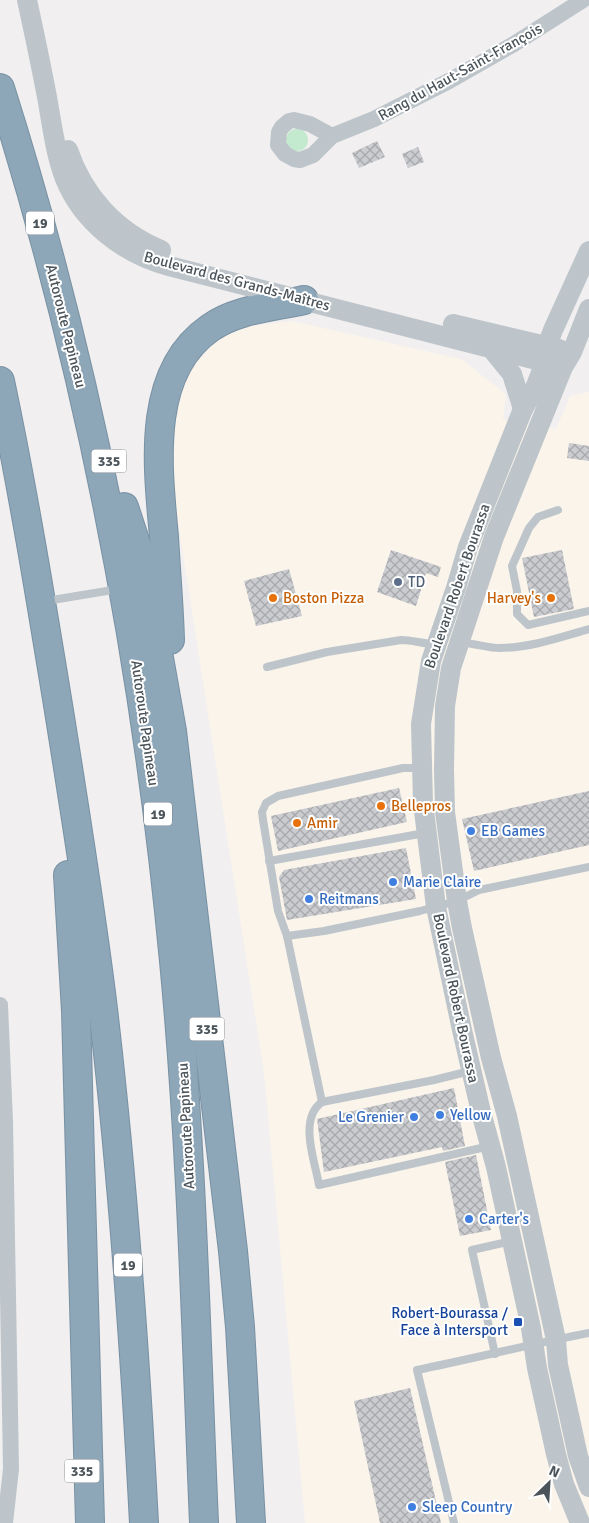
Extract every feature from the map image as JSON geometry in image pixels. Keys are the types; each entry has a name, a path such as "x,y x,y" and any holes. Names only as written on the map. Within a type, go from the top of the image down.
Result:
{"highway":[{"name":"Autoroute Papineau","path":"0,88 40,225 75,360 116,540 155,790 176,977 188,1148 204,1523"},
{"path":"172,731 168,594 158,450 165,396 180,362 199,336 210,327 239,313 304,300"},
{"name":"335","path":"75,360 142,562 172,731 224,1168 240,1326 251,1523"},
{"name":"19","path":"0,381 42,601 92,923 112,1084 135,1362 144,1523"},
{"name":"335","path":"51,663 76,1002 87,1418 77,1523"},
{"path":"240,1326 260,1440 268,1523"},
{"path":"87,1418 90,1523"}],"street":[{"name":"Boulevard des Grands-Maîtres","path":"28,0 57,152 62,169 76,201 100,228 122,245 152,260 304,300 490,347 557,357"},
{"name":"Rang du Haut-Saint-François","path":"332,136 374,119 449,81 514,44 583,0"},
{"name":"Boulevard des Grands-Maîtres","path":"39,55 68,152 83,183 108,216 140,240 178,256 414,315 557,357"},
{"name":"Boulevard Robert Bourassa","path":"580,1523 558,1462 512,1241 436,907 426,833 421,768 421,724 429,666 447,644 494,537 557,357 575,280 589,251"},
{"name":"Boulevard Robert Bourassa","path":"589,309 535,388 523,409 468,547 447,615 447,644 451,668 445,706 444,770 445,812 457,900 491,1058 507,1116 556,1340 558,1365 578,1456 589,1487"},
{"path":"490,347 512,374 523,409"},
{"path":"0,1005 6,1470 5,1523"}],"lane":[{"path":"558,510 538,517 529,528 512,566 517,592 517,614 528,624 589,611"},
{"path":"42,601 124,588"},
{"path":"267,667 327,652 401,640 423,644 508,647 545,641 589,630"},
{"path":"322,1102 287,936 279,917 262,812 266,803 271,799 295,791 404,768 421,768"},
{"path":"270,861 426,833"},
{"path":"287,936 324,931 436,907 479,890 589,867"},
{"path":"472,1070 458,1075 322,1102 312,1112 309,1130 319,1185 490,1146"},
{"path":"495,1354 472,1250 512,1241"},
{"path":"454,1523 417,1370 589,1333"}],"shaded area":[{"path":"292,321 461,359 506,394 503,419 556,429 570,396 589,392 589,1523 305,1523 264,1073 173,490 175,412 190,369 228,329"}],"green space":[{"path":"297,129 305,132 308,140 305,148 297,151 289,148 286,140 289,132"}],"building":[{"path":"377,141 385,157 359,168 352,153"},
{"path":"418,147 424,162 408,168 402,154"},
{"path":"569,443 589,446 589,461 567,458"},
{"path":"391,550 441,567 438,577 426,573 416,606 377,592"},
{"path":"562,550 574,609 534,617 522,558"},
{"name":"Boston Pizza","path":"289,569 302,616 256,626 244,581"},
{"path":"399,788 407,822 278,851 271,816"},
{"path":"589,791 589,845 474,871 462,819"},
{"path":"406,848 416,899 287,920 279,877 284,870"},
{"path":"454,1088 465,1146 443,1151 442,1147 324,1172 317,1119"},
{"path":"476,1155 491,1230 460,1236 445,1162"},
{"path":"410,1388 441,1523 380,1523 354,1401"}],"place":[{"name":"TD","path":"398,582"},
{"name":"Boston Pizza","path":"273,598"},
{"name":"Harvey's","path":"551,598"},
{"name":"Bellepros","path":"381,806"},
{"name":"Amir","path":"297,823"},
{"name":"EB Games","path":"471,831"},
{"name":"Marie Claire","path":"393,882"},
{"name":"Reitmans","path":"309,899"},
{"name":"Yellow","path":"440,1115"},
{"name":"Le Grenier","path":"414,1117"},
{"name":"Carter's","path":"469,1219"},
{"name":"Robert-Bourassa / Face à Intersport","path":"518,1322"},
{"name":"Sleep Country","path":"412,1507"}]}
